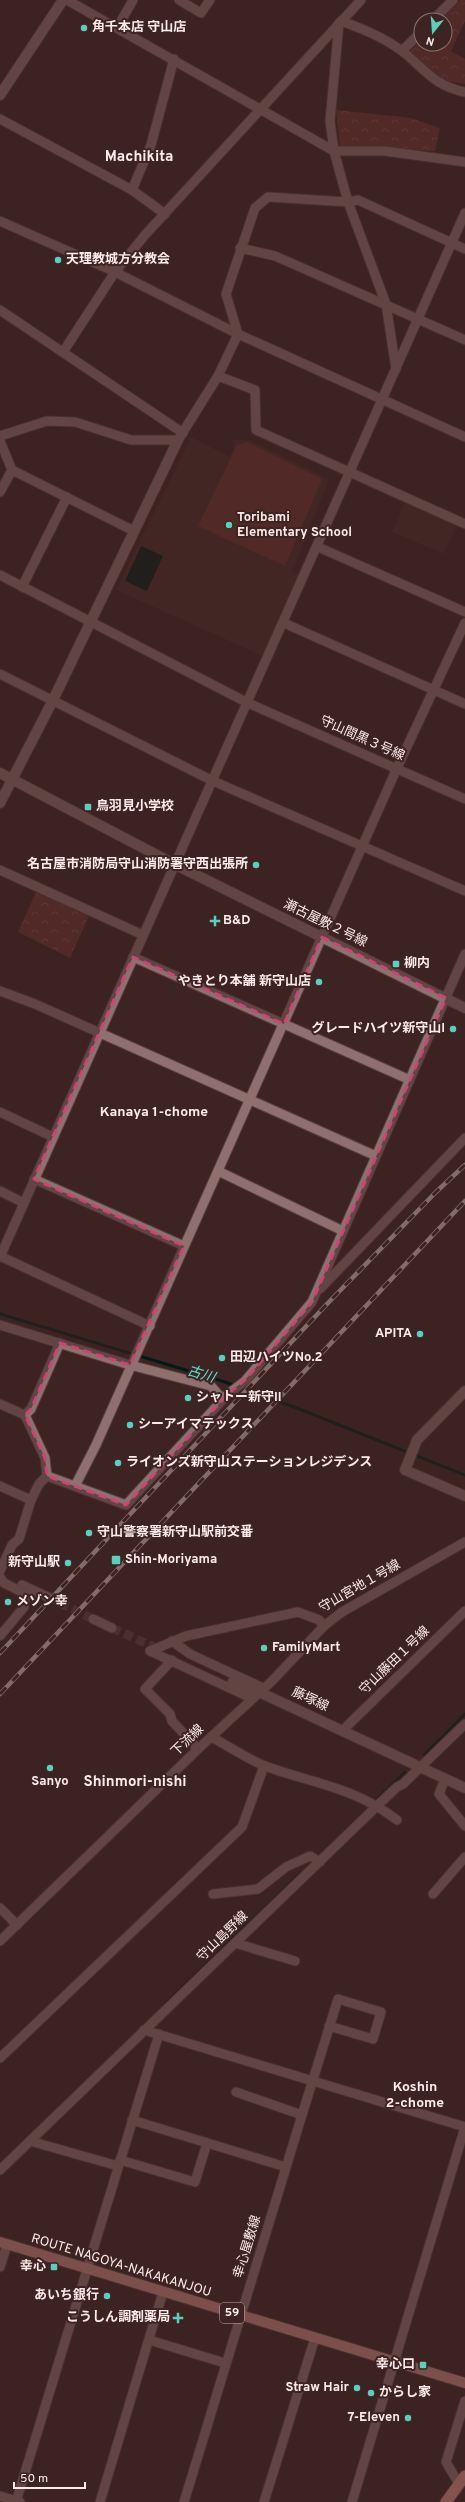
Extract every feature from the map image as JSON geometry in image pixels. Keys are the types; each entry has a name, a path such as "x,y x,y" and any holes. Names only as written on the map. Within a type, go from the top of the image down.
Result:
{"highway":[{"path":"446,2502 462,2480"}],"main road":[{"name":"ROUTE NAGOYA-NAKAKANJOU","path":"3,2243 465,2383"}],"street":[{"path":"0,95 63,0"},
{"path":"67,0 334,150 385,151 465,162"},
{"path":"117,28 133,0"},
{"path":"179,0 201,13 210,0"},
{"path":"63,352 115,272 165,214 361,0"},
{"path":"441,12 453,0"},
{"path":"340,22 379,35 402,51 442,86 465,92"},
{"path":"340,22 330,121 334,150 348,202 386,304 396,370"},
{"path":"402,51 413,40"},
{"path":"132,190 151,145 174,59"},
{"path":"0,119 132,190 165,214"},
{"path":"0,803 91,622 180,436 218,376 238,334 226,294 240,248 255,208 268,197 348,202 358,200 465,249"},
{"path":"150,1326 0,1256 174,864 213,781 351,473 465,213"},
{"path":"0,221 115,272 238,334 465,437"},
{"path":"240,248 275,256 465,340"},
{"path":"0,310 63,352 180,436"},
{"path":"218,376 255,390 256,430 465,524"},
{"path":"0,436 47,421 75,422 131,440 180,436"},
{"path":"0,441 12,470 134,531"},
{"path":"0,492 12,470"},
{"path":"22,587 67,497"},
{"path":"318,547 465,612"},
{"name":"守山間黒３号線","path":"0,575 248,703 465,799"},
{"path":"284,623 465,704"},
{"path":"76,1486 96,1445 130,1365 150,1326 184,1246 397,768 465,623"},
{"path":"0,674 213,781 465,891"},
{"name":"瀬古屋敷２号線","path":"0,772 174,864 465,1008"},
{"path":"0,870 143,935"},
{"path":"48,1476 126,1505 226,1397 246,1379 307,1308 315,1295 465,954"},
{"path":"133,957 410,1080"},
{"path":"0,991 99,1033 376,1156"},
{"path":"0,1112 53,1137"},
{"path":"315,1295 465,1138"},
{"path":"218,1172 343,1231"},
{"path":"34,1179 184,1246"},
{"path":"0,1191 24,1203"},
{"path":"0,1325 130,1365 211,1386 226,1397"},
{"path":"25,1415 31,1409 60,1343"},
{"path":"465,1391 417,1440 404,1470 465,1496"},
{"path":"0,1404 25,1415 45,1458 48,1476"},
{"path":"0,1570 12,1544 18,1539 31,1500 39,1484 48,1476"},
{"path":"0,1486 31,1500"},
{"name":"守山宮地１号線","path":"172,1660 150,1651 186,1636 298,1612 319,1620 324,1626 342,1612 465,1542"},
{"path":"0,1576 48,1597"},
{"path":"0,1576 4,1583 26,1594 24,1608 0,1636"},
{"name":"守山藤田１号線","path":"343,1730 465,1611"},
{"path":"93,1618 112,1628"},
{"name":"下流線","path":"0,1942 198,1749 258,1693 324,1626"},
{"path":"172,1641 190,1654 258,1693"},
{"name":"藤塚線","path":"161,1650 343,1730 465,1788"},
{"path":"198,1749 172,1721 170,1714 145,1689 172,1660 258,1693"},
{"name":"守山島野線","path":"0,2170 378,1805 421,1768 465,1724"},
{"path":"212,1737 264,1766 343,1789 378,1805 397,1820"},
{"path":"0,2057 242,1828 264,1766"},
{"path":"446,1779 439,1794 465,1826"},
{"path":"214,1894 258,1889 286,1867 310,1856 313,1856 320,1862"},
{"path":"433,1894 465,1857"},
{"path":"0,1908 16,1925"},
{"path":"235,1943 295,1961"},
{"name":"幸心屋敷線","path":"184,2502 225,2362 329,2026 338,1999 381,2012 373,2039 329,2026"},
{"path":"144,2030 465,2127 352,2502"},
{"path":"0,2496 17,2502 86,2269 159,2034"},
{"path":"236,2092 302,2115"},
{"path":"132,2120 286,2167"},
{"path":"30,2141 195,2182 207,2143"},
{"path":"0,2267 3,2243"},
{"path":"100,2502 163,2292"},
{"path":"264,2502 316,2338"},
{"path":"149,2340 225,2362"},
{"path":"462,2480 446,2462 465,2401"}],"highlighted area":[{"path":"322,937 446,998 312,1302 246,1379 228,1394 126,1505 47,1476 45,1458 25,1415 31,1409 60,1343 130,1365 184,1246 34,1179 133,957 284,1024"}],"shaded area":[{"name":"Toribami Elementary School","path":"191,437 230,457 234,449 234,440 249,440 329,479 292,571 300,575 263,656 116,590"},
{"path":"406,500 457,523 444,554 392,532"}],"green space":[{"path":"460,0 465,0 465,21 453,47 453,12 449,12"},
{"path":"413,49 413,52 453,52 465,59 465,84 444,81 410,52"},
{"path":"336,110 411,118 440,128 435,151 340,146"},
{"path":"247,442 322,479 285,566 198,526 237,445"},
{"path":"36,892 89,916 70,958 18,932"}],"water":[{"path":"141,546 163,556 147,591 125,581"}],"waterway":[{"name":"古川","path":"0,1314 222,1381 297,1408 465,1475"},
{"path":"424,1755 465,1714"},
{"path":"376,1800 405,1772"},
{"path":"319,1856 371,1806"},
{"path":"166,2003 301,1873"}],"tunnel":[{"path":"48,1597 93,1619"},
{"path":"112,1628 161,1650"}],"railway":[{"path":"0,1653 327,1304 436,1192 465,1165"},
{"path":"0,1694 465,1201"}],"place":[{"name":"角千本店 守山店","path":"84,28"},
{"name":"天理教城方分教会","path":"58,260"},
{"name":"Toribami Elementary School","path":"229,525"},
{"name":"鳥羽見小学校","path":"88,807"},
{"name":"名古屋市消防局守山消防署守西出張所","path":"256,865"},
{"name":"B&D","path":"215,921"},
{"name":"柳内","path":"396,964"},
{"name":"やきとり本舗 新守山店","path":"319,982"},
{"name":"グレードハイツ新守山I","path":"453,1029"},
{"name":"APITA","path":"420,1334"},
{"name":"田辺ハイツNo.2","path":"222,1358"},
{"name":"シャトー新守II","path":"188,1398"},
{"name":"シーアイマテックス","path":"130,1425"},
{"name":"ライオンズ新守山ステーションレジデンス","path":"118,1463"},
{"name":"守山警察署新守山駅前交番","path":"89,1533"},
{"name":"Shin-Moriyama","path":"116,1560"},
{"name":"新守山駅","path":"68,1563"},
{"name":"メゾン幸","path":"8,1602"},
{"name":"FamilyMart","path":"264,1648"},
{"name":"Sanyo","path":"50,1768"},
{"name":"幸心","path":"54,2267"},
{"name":"あいち銀行","path":"107,2296"},
{"name":"こうしん調剤薬局","path":"178,2318"},
{"name":"幸心口","path":"423,2365"},
{"name":"Straw Hair","path":"357,2388"},
{"name":"からし家","path":"371,2393"},
{"name":"7-Eleven","path":"408,2418"}],"district":[{"name":"Machikita","path":"139,157"},
{"name":"Kanaya 1-chome","path":"154,1112"},
{"name":"Shinmori-nishi","path":"135,1782"},
{"name":"Koshin 2-chome","path":"415,2096"}]}
